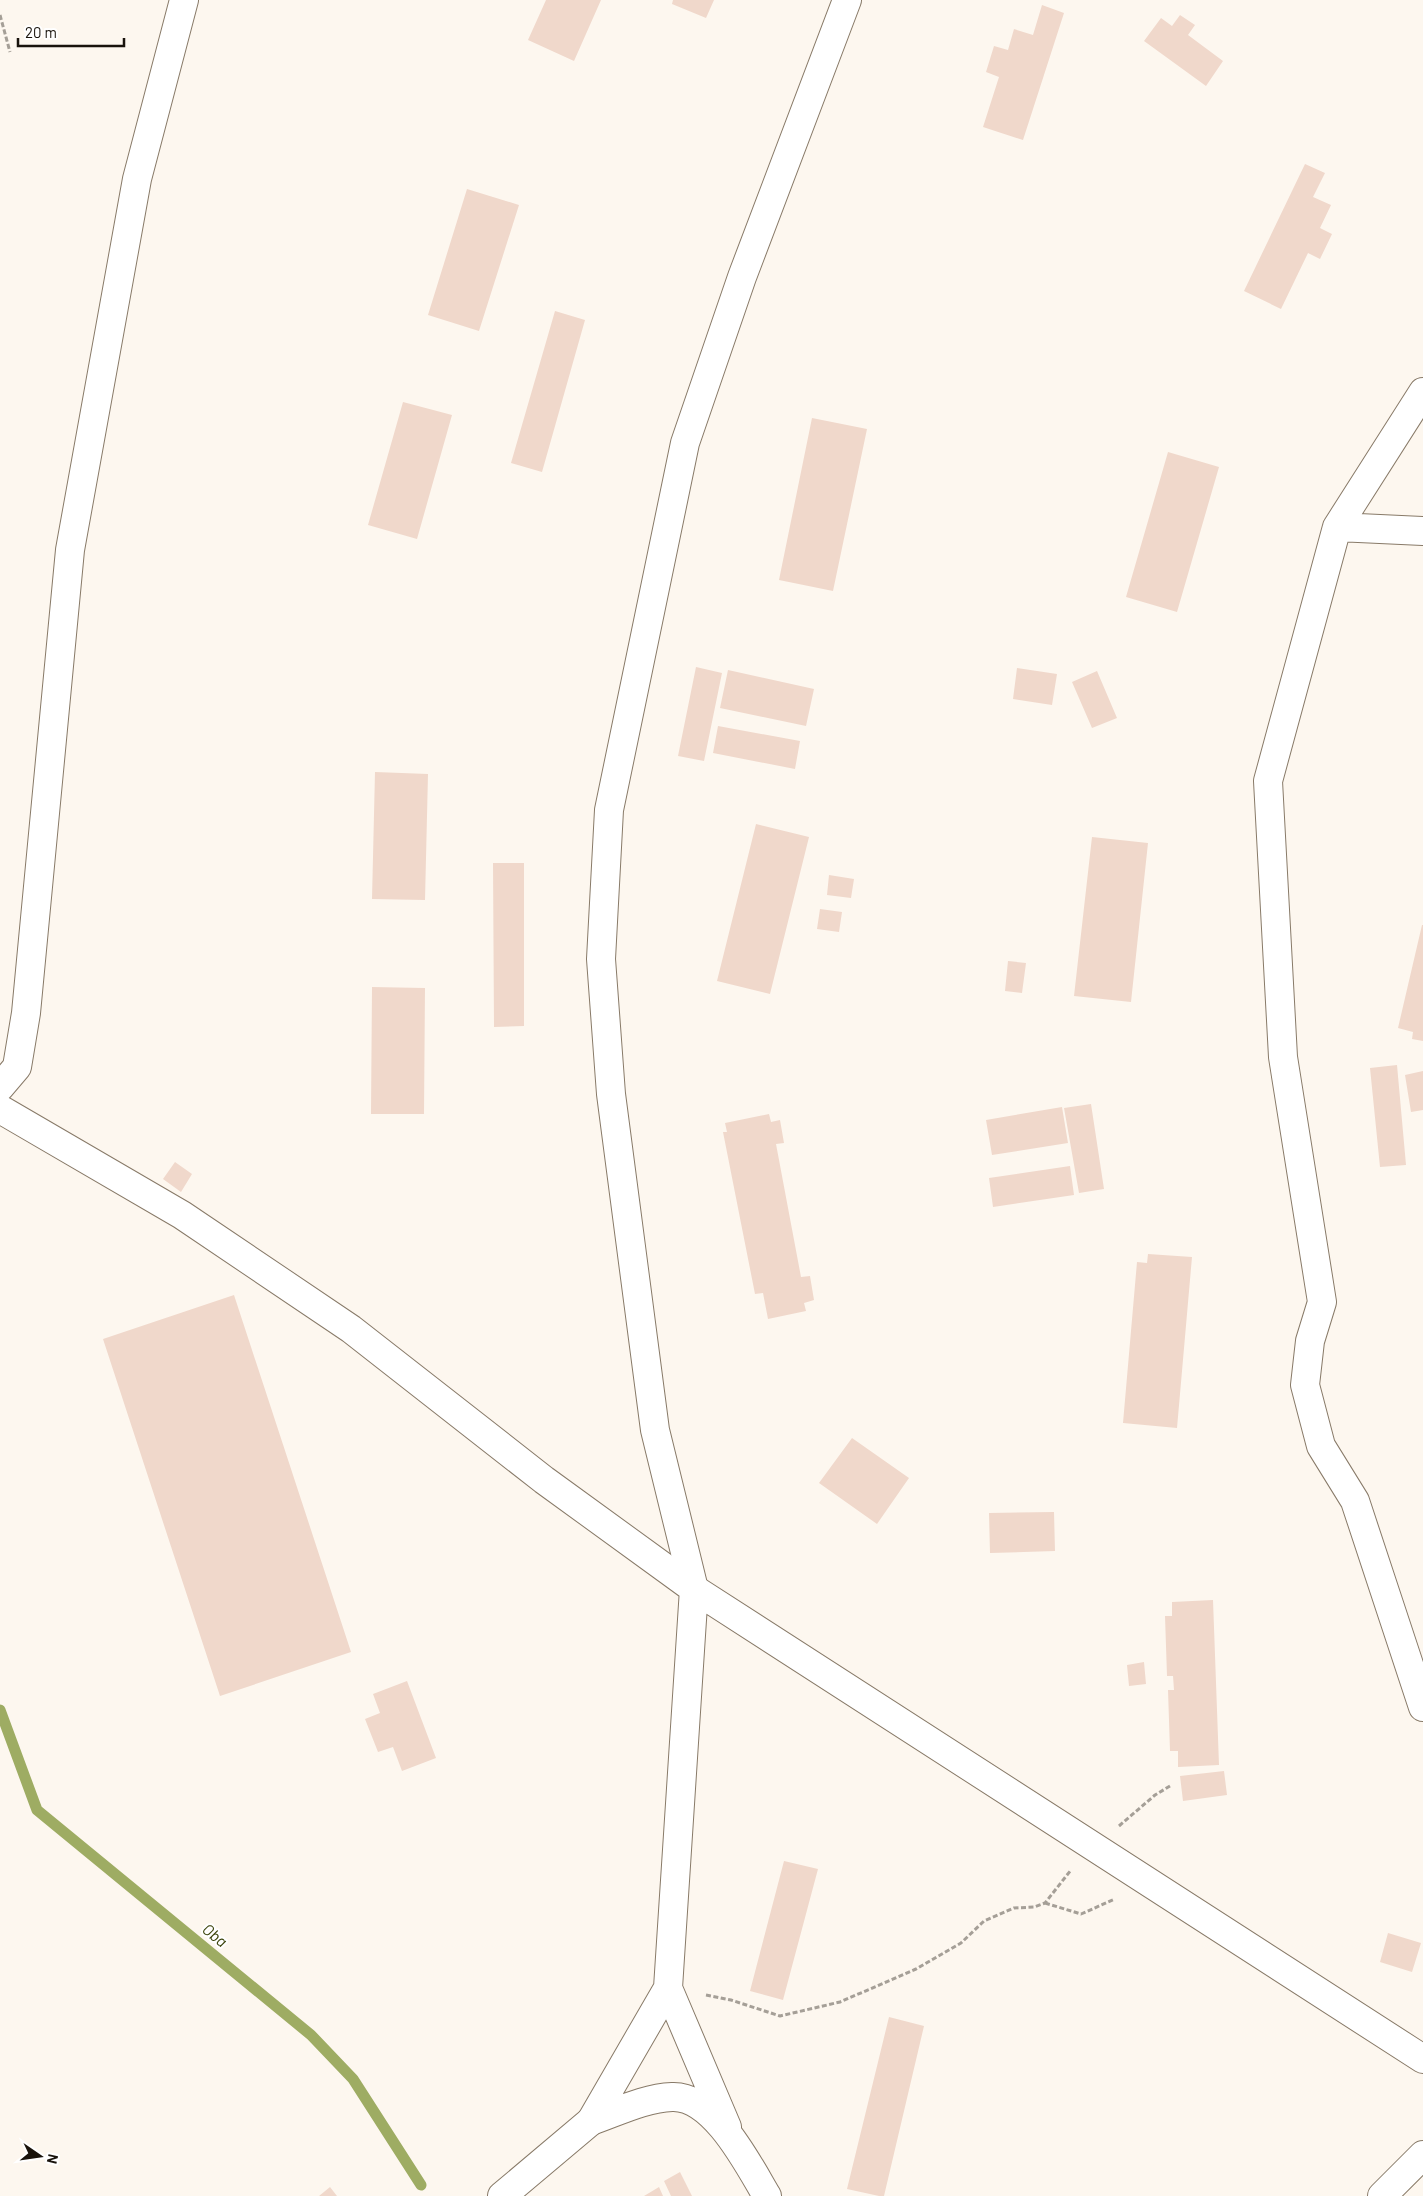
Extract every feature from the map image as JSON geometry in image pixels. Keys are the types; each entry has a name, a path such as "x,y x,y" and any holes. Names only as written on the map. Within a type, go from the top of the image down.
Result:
{"street":[{"path":"0,1086 17,1067 26,1013 70,550 137,179 184,0"},
{"path":"502,2196 592,2121 668,1988 694,1590 655,1430 611,1094 602,959 609,810 686,443 742,277 847,0"},
{"path":"1423,392 1337,526 1268,781 1283,1058 1322,1302 1310,1341 1305,1385 1321,1446 1355,1501 1423,1707"},
{"path":"1337,526 1423,531"},
{"path":"0,1109 182,1215 351,1329 544,1480 694,1590 1423,2059"},
{"path":"668,1988 730,2134 767,2196"},
{"path":"592,2121 655,2099 675,2097 698,2104 730,2134"},
{"path":"1382,2196 1423,2155"}],"path":[{"path":"0,15 10,52"},
{"path":"668,1988 731,2000 780,2016 848,1998 916,1969 961,1943 984,1921 1014,1908 1034,1907 1045,1903 1092,1846 1170,1786"},
{"path":"1045,1903 1081,1914 1108,1904 1145,1880"}],"building":[{"path":"546,0 601,0 574,61 528,40"},
{"path":"673,0 714,0 706,18 672,4"},
{"path":"1042,5 1064,13 1023,140 983,127 999,77 986,72 994,46 1008,50 1014,29 1033,35"},
{"path":"1180,15 1195,25 1188,35 1223,61 1206,86 1144,41 1161,18 1172,26"},
{"path":"1305,164 1325,173 1313,197 1331,205 1320,228 1332,234 1320,259 1308,253 1281,309 1244,291"},
{"path":"467,189 519,205 479,331 428,315"},
{"path":"555,311 585,320 542,472 511,463"},
{"path":"403,402 452,415 417,539 368,525"},
{"path":"812,418 867,429 833,591 779,580"},
{"path":"1168,452 1219,467 1177,612 1126,597"},
{"path":"696,667 722,673 704,761 678,756"},
{"path":"1017,668 1057,674 1052,705 1013,699"},
{"path":"728,670 814,689 806,726 720,708"},
{"path":"1097,671 1117,718 1092,728 1072,682"},
{"path":"718,726 800,741 795,769 713,753"},
{"path":"375,772 428,774 425,900 372,899"},
{"path":"756,824 809,837 770,994 717,981"},
{"path":"1092,837 1148,843 1131,1002 1074,996"},
{"path":"493,863 524,863 524,1026 494,1027"},
{"path":"829,875 854,879 851,898 827,895"},
{"path":"820,909 842,912 839,932 817,929"},
{"path":"1422,925 1423,1041 1412,1039 1413,1032 1398,1028"},
{"path":"1008,961 1026,963 1022,993 1005,991"},
{"path":"372,987 425,988 424,1114 371,1114"},
{"path":"1397,1065 1406,1165 1380,1167 1370,1068"},
{"path":"1423,1071 1423,1110 1411,1112 1405,1075"},
{"path":"1091,1104 1104,1189 1079,1193 1064,1108"},
{"path":"1062,1107 1068,1143 992,1155 986,1120"},
{"path":"769,1114 771,1122 780,1120 784,1143 776,1144 801,1277 810,1276 814,1300 804,1303 806,1311 768,1319 763,1293 755,1294 723,1132 727,1132 725,1123"},
{"path":"175,1162 192,1174 181,1192 163,1179"},
{"path":"1070,1166 1074,1195 993,1207 989,1178"},
{"path":"1148,1254 1192,1257 1177,1428 1123,1423 1137,1262 1147,1263"},
{"path":"234,1295 351,1652 220,1696 103,1339"},
{"path":"852,1438 909,1478 877,1524 819,1483"},
{"path":"1054,1512 1055,1551 990,1553 989,1513"},
{"path":"1213,1600 1219,1765 1178,1767 1178,1751 1170,1751 1168,1690 1174,1690 1173,1676 1167,1676 1165,1616 1172,1616 1172,1602"},
{"path":"1144,1662 1146,1684 1129,1686 1127,1665"},
{"path":"407,1681 436,1758 402,1771 393,1747 378,1752 365,1719 380,1713 373,1694"},
{"path":"1224,1771 1227,1795 1183,1801 1180,1776"},
{"path":"784,1861 818,1869 783,2000 750,1991"},
{"path":"1388,1933 1421,1943 1412,1972 1380,1962"},
{"path":"889,2017 924,2026 884,2196 879,2196 847,2189"},
{"path":"680,2172 692,2196 671,2196 664,2181"},
{"path":"330,2187 337,2196 319,2196"},
{"path":"659,2187 663,2196 644,2196"}],"waterway":[{"name":"Oba","path":"0,1710 37,1810 311,2035 353,2079 421,2185"}]}
